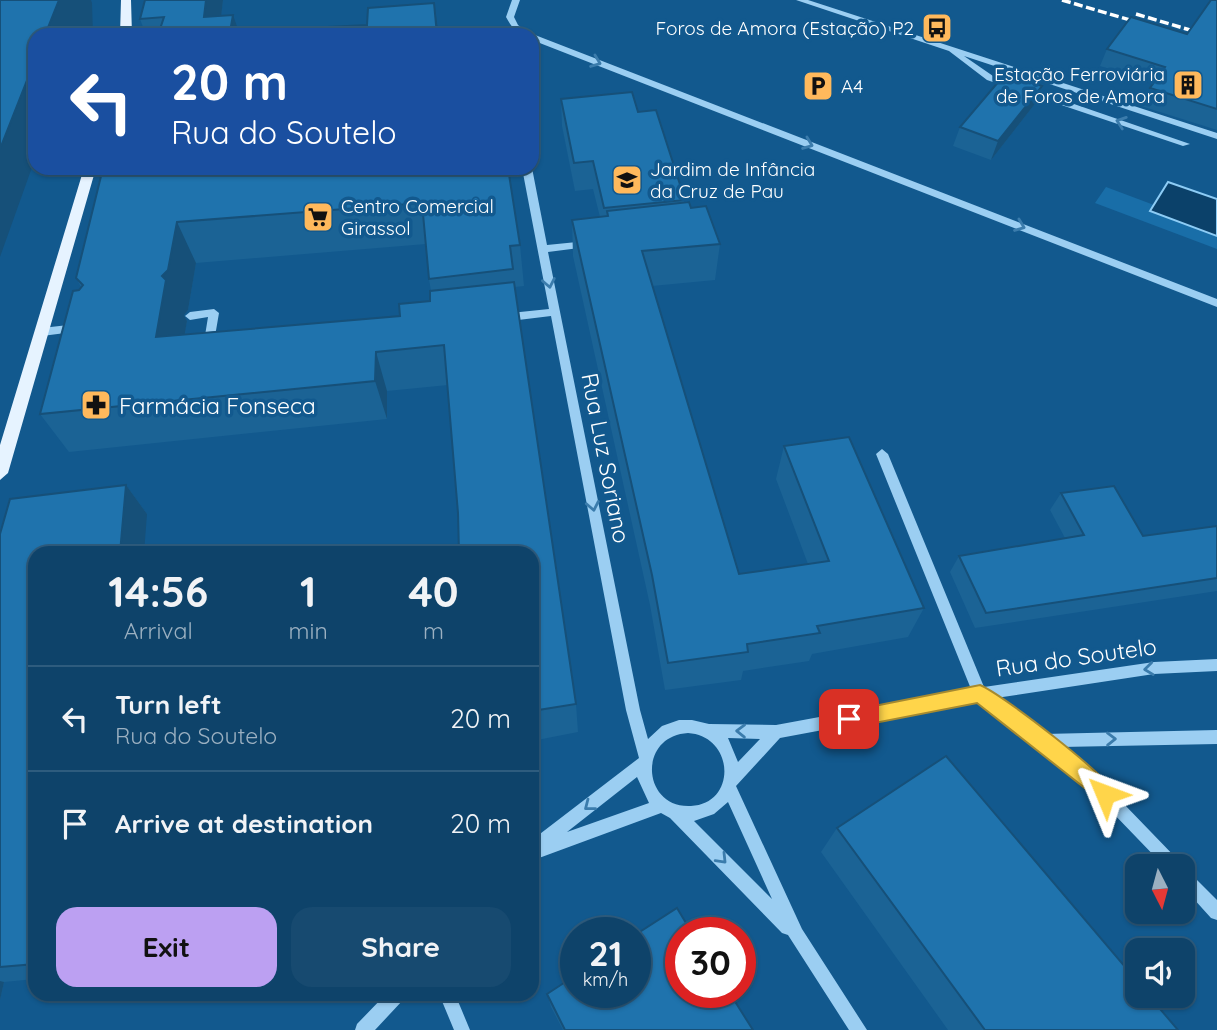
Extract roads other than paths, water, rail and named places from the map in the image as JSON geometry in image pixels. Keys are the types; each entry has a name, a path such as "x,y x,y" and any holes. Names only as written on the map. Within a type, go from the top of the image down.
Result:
{"main road":[{"path":"126,0 126,28"},
{"path":"0,473 88,175"}],"street":[{"path":"516,0 510,17 517,28"},
{"path":"800,0 1217,136"},
{"path":"539,40 1217,303"},
{"name":"Rua Luz Soriano","path":"528,175 644,760"},
{"path":"542,249 594,243"},
{"path":"485,320 554,312"},
{"path":"190,316 215,313 207,352 221,350"},
{"path":"42,332 87,327"},
{"path":"882,454 980,694 1088,776 1163,854"},
{"name":"Rua do Soutelo","path":"706,731 776,732 980,694 1154,668 1217,665"},
{"path":"796,935 647,786 644,760 650,745 669,729 681,726 706,731 727,751 733,765 731,784 796,935 859,1030"},
{"path":"539,849 669,808 700,812 713,807 776,732"},
{"path":"1042,741 1217,737"},
{"path":"539,845 644,760"},
{"path":"1195,889 1217,912"},
{"path":"363,1030 390,1001"},
{"path":"450,1001 462,1030"}],"lane":[{"path":"949,49 989,78 1186,144"}],"railway":[{"path":"1062,0 1147,25"},
{"path":"1136,14 1217,38"}],"place":[{"name":"Foros de Amora (Estação) P2","path":"937,28"},
{"name":"Estação Ferroviária de Foros de Amora","path":"1188,85"},
{"name":"A4","path":"818,86"},
{"name":"Jardim de Infância da Cruz de Pau","path":"627,180"},
{"name":"Centro Comercial Girassol","path":"318,217"},
{"name":"Farmácia Fonseca","path":"96,405"}]}
